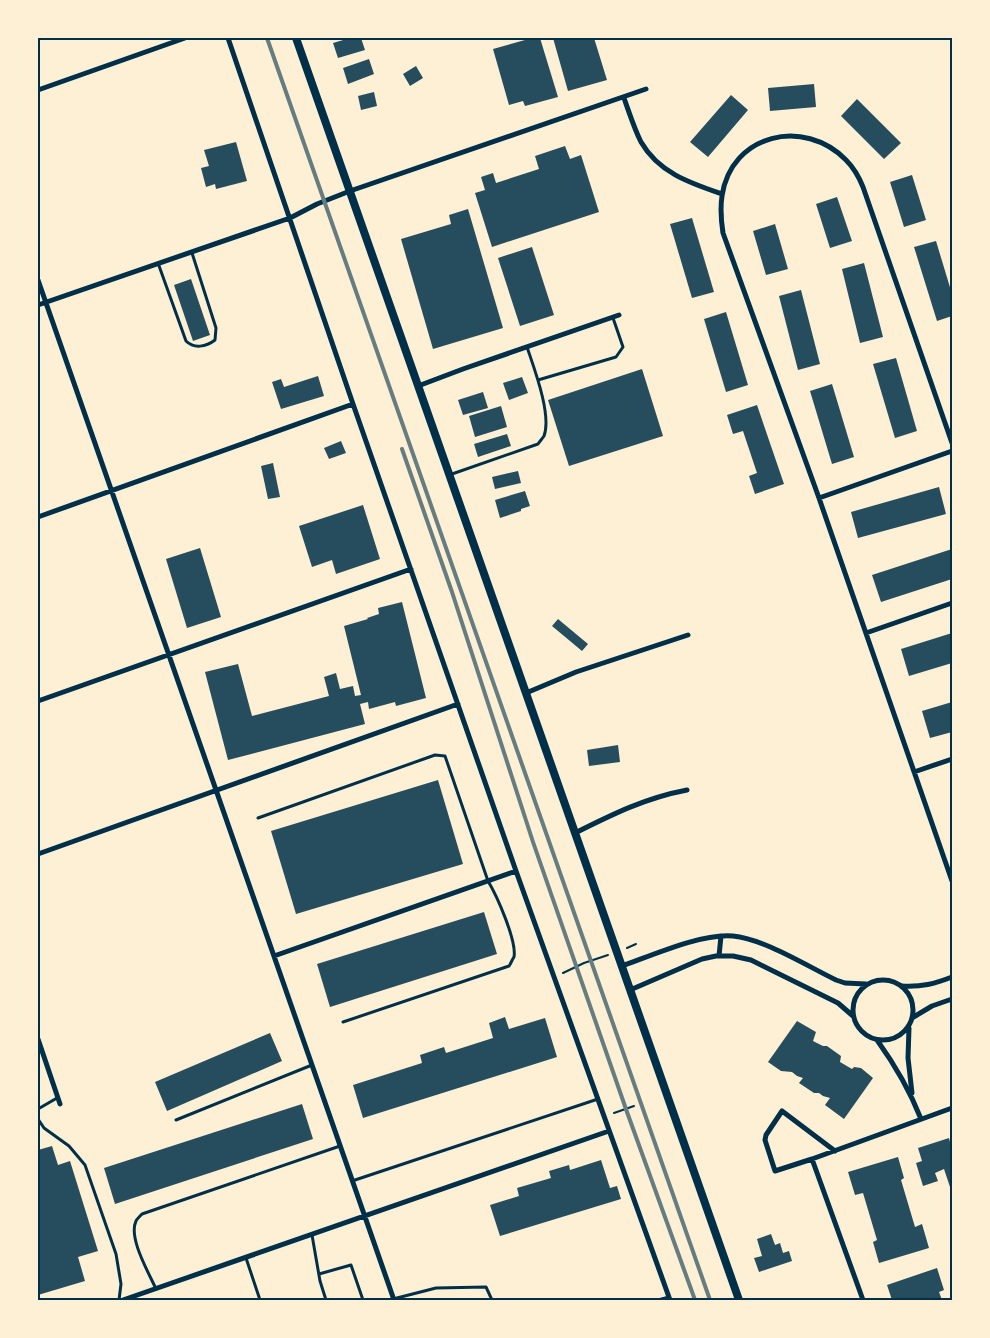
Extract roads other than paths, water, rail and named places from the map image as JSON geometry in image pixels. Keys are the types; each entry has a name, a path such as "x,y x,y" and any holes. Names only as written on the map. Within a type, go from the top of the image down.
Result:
{"main road":[{"path":"296,38 739,1300"}],"street":[{"path":"38,90 185,38"},
{"path":"228,38 516,871 670,1299"},
{"path":"38,304 290,218 317,204 350,192 646,89"},
{"path":"624,98 641,142 665,169 685,182 722,194"},
{"path":"952,443 857,173 845,159 822,142 803,136 783,136 759,142 746,151 728,175 722,194 720,214 723,233 819,498 952,881"},
{"path":"38,280 394,1300"},
{"path":"418,386 616,317"},
{"path":"38,517 353,404"},
{"path":"819,498 952,451"},
{"path":"38,701 411,569"},
{"path":"866,633 952,603"},
{"path":"526,693 576,672 688,635"},
{"path":"38,854 458,704"},
{"path":"914,772 952,759"},
{"path":"575,833 639,802 687,790"},
{"path":"274,956 516,871"},
{"path":"719,956 721,936"},
{"path":"622,966 700,939 734,936 751,939 845,983 866,984 879,980 892,981 902,986 919,987 952,977"},
{"path":"630,990 702,959 734,956 751,960 838,1003 853,1016"},
{"path":"866,984 853,1001 853,1016 858,1028 869,1038 877,1040 894,1039 904,1033 909,1026 913,1005 910,996 902,986"},
{"path":"912,1018 932,1006 952,999"},
{"path":"909,1026 908,1058 913,1098"},
{"path":"38,1039 39,1050 59,1101"},
{"path":"877,1040 913,1098 921,1119"},
{"path":"835,1151 782,1111 765,1140 775,1171 835,1151 952,1108"},
{"path":"121,1300 609,1131"},
{"path":"812,1159 863,1300"}],"lane":[{"path":"158,263 186,341 196,347 211,344 216,328 191,252"},
{"path":"538,380 616,357 623,347 616,317"},
{"path":"449,475 538,444 544,436 546,423 541,388 527,347"},
{"path":"258,818 435,754 445,756 488,881 497,896 514,945 514,958 510,966 343,1022"},
{"path":"176,1120 312,1065"},
{"path":"352,1181 598,1099"},
{"path":"38,1109 59,1101"},
{"path":"38,1119 44,1128 57,1135 69,1146 85,1165 116,1254 121,1300"},
{"path":"156,1289 135,1241 136,1220 142,1214 340,1146"},
{"path":"312,1234 326,1300"},
{"path":"246,1258 260,1300"},
{"path":"319,1274 351,1265 363,1300"},
{"path":"394,1300 436,1288 486,1287 492,1300"},
{"path":"658,1300 670,1299"}],"railway":[{"path":"267,38 710,1300"},
{"path":"402,449 452,592 533,842 695,1300"}]}
